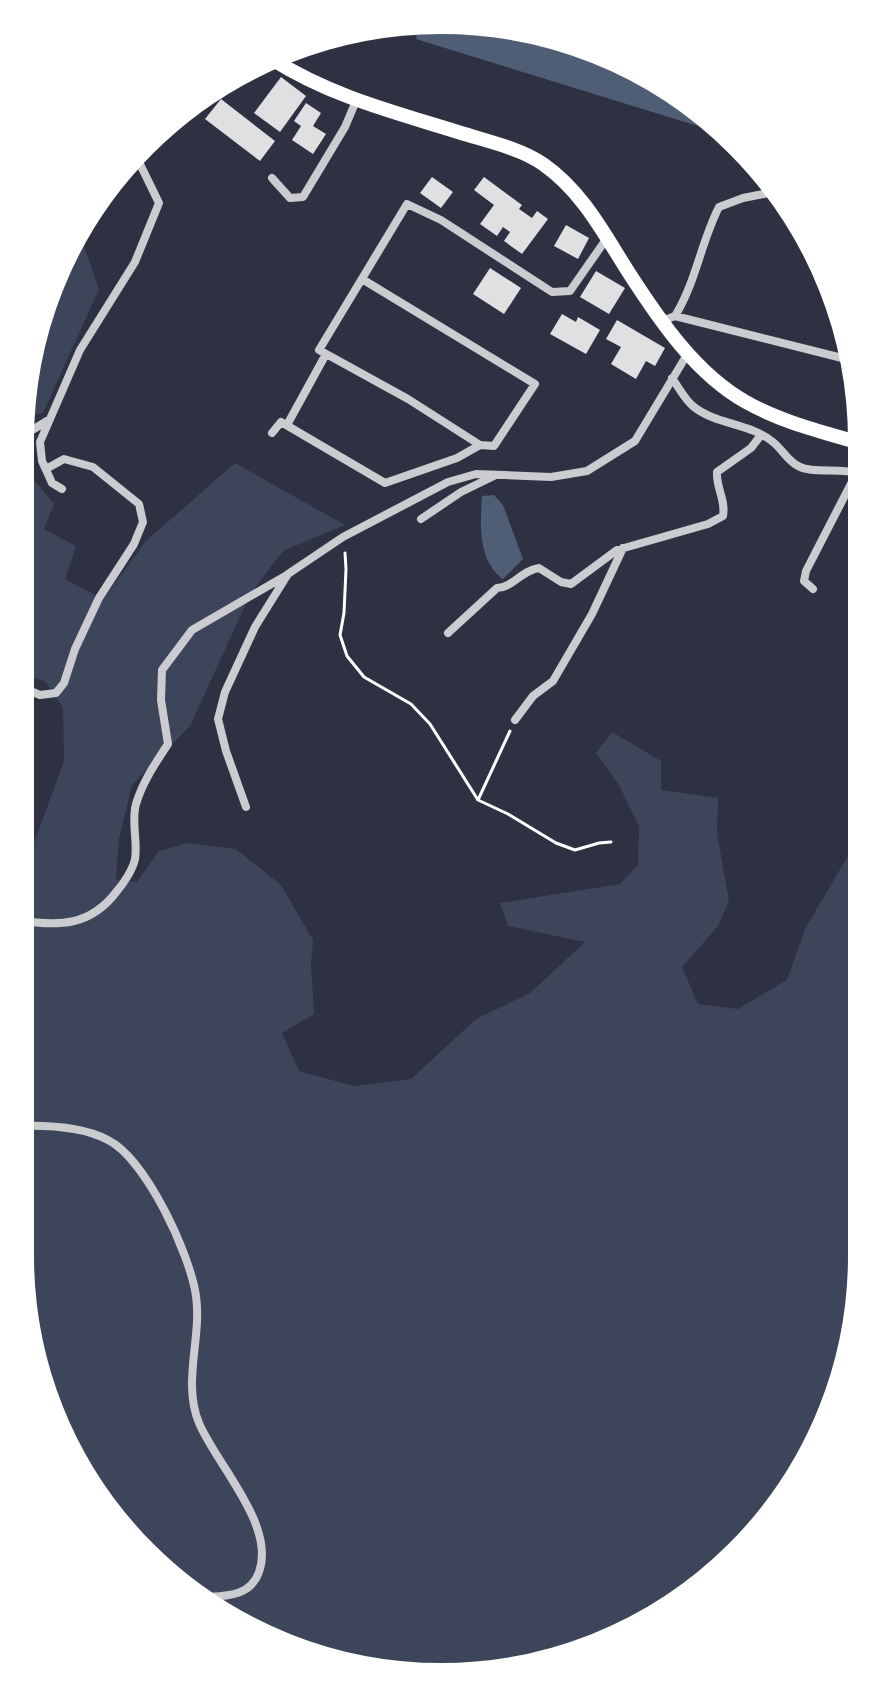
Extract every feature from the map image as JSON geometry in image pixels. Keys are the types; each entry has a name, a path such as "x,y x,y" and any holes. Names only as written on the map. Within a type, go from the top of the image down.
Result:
{"main road":[{"path":"281,64 334,93 499,144 541,162 569,185 592,212 607,238 668,318 688,353 717,383 747,403 850,440"}],"street":[{"path":"272,178 290,198 303,197 345,127 356,101"},
{"path":"62,489 52,483 40,442 80,350 135,262 159,203 140,164"},
{"path":"766,194 719,207 687,296 668,318 841,358"},
{"path":"362,279 535,384 494,446 480,445 408,399 319,350 407,204 441,220 552,292 570,291 607,238"},
{"path":"32,922 83,921 106,906 123,884 135,859 135,807 144,779 168,744 161,700 162,670 192,630 288,574 343,537 448,482 476,474 551,477 587,471 635,441 688,353"},
{"path":"287,425 326,354"},
{"path":"672,378 687,401 703,414 744,426 761,435 802,469 850,471"},
{"path":"32,429 51,419"},
{"path":"272,433 281,422 385,483 457,458 480,445"},
{"path":"448,633 497,588 505,588 527,570 539,568 561,582 571,584 617,550 708,524 723,516 725,506 717,483 717,472 751,448 761,435"},
{"path":"32,692 40,695 56,693 64,683 75,649 99,598 134,544 143,522 139,504 93,467 64,459 46,469"},
{"path":"421,519 461,492 495,475"},
{"path":"813,589 804,581 806,571 850,490"},
{"path":"515,720 533,696 553,681 592,614 623,548"},
{"path":"246,807 218,719 225,692 255,627 288,574"},
{"path":"32,1125 80,1131 111,1141 142,1176 173,1223 196,1296 192,1387 199,1422 249,1506 262,1554 259,1573 251,1586 236,1595 215,1597"}],"path":[{"path":"343,537 346,569 340,635 347,656 364,677 411,704 430,724 478,800 556,843 575,850 611,842"},
{"path":"478,800 515,720"}],"shaded area":[{"path":"417,33 468,33 547,46 622,74 668,101 705,128 416,39"},
{"path":"83,243 99,289 43,413 33,415 46,335 63,284"},
{"path":"235,463 345,525 283,551 251,593 190,726 132,785 119,839 116,879 137,882 159,851 188,843 236,849 281,885 313,940 314,1014 282,1033 299,1071 354,1086 411,1079 476,1019 530,993 585,942 508,926 500,903 620,884 638,865 639,827 620,787 596,753 612,732 661,761 661,790 718,798 717,833 729,901 718,926 682,967 698,1004 738,1009 787,980 806,927 850,852 849,1283 842,1336 828,1387 819,1413 795,1460 749,1526 711,1564 668,1596 598,1634 521,1657 441,1665 361,1657 284,1634 214,1596 171,1564 133,1526 101,1483 63,1413 40,1336 32,1256 32,849 64,761 63,708 45,681 32,678 32,483 35,481 54,504 44,529 76,546 65,579 103,599 146,541"},
{"path":"494,495 503,505 523,559 503,579 489,563 482,542 482,496"}],"building":[{"path":"281,77 306,96 280,132 254,113"},
{"path":"221,99 275,141 260,161 205,119"},
{"path":"306,103 321,113 313,126 326,134 313,154 292,140 301,126 294,121"},
{"path":"432,177 453,192 441,208 420,193"},
{"path":"484,177 522,205 519,209 532,218 537,211 548,219 522,254 504,241 510,232 503,227 497,236 480,224 494,205 474,190"},
{"path":"566,225 589,238 578,259 554,246"},
{"path":"490,268 521,288 504,314 473,294"},
{"path":"596,271 625,288 609,314 580,297"},
{"path":"562,314 576,322 578,317 600,330 586,354 550,334"},
{"path":"617,320 665,348 655,366 646,361 636,379 611,364 621,347 606,339"}]}
